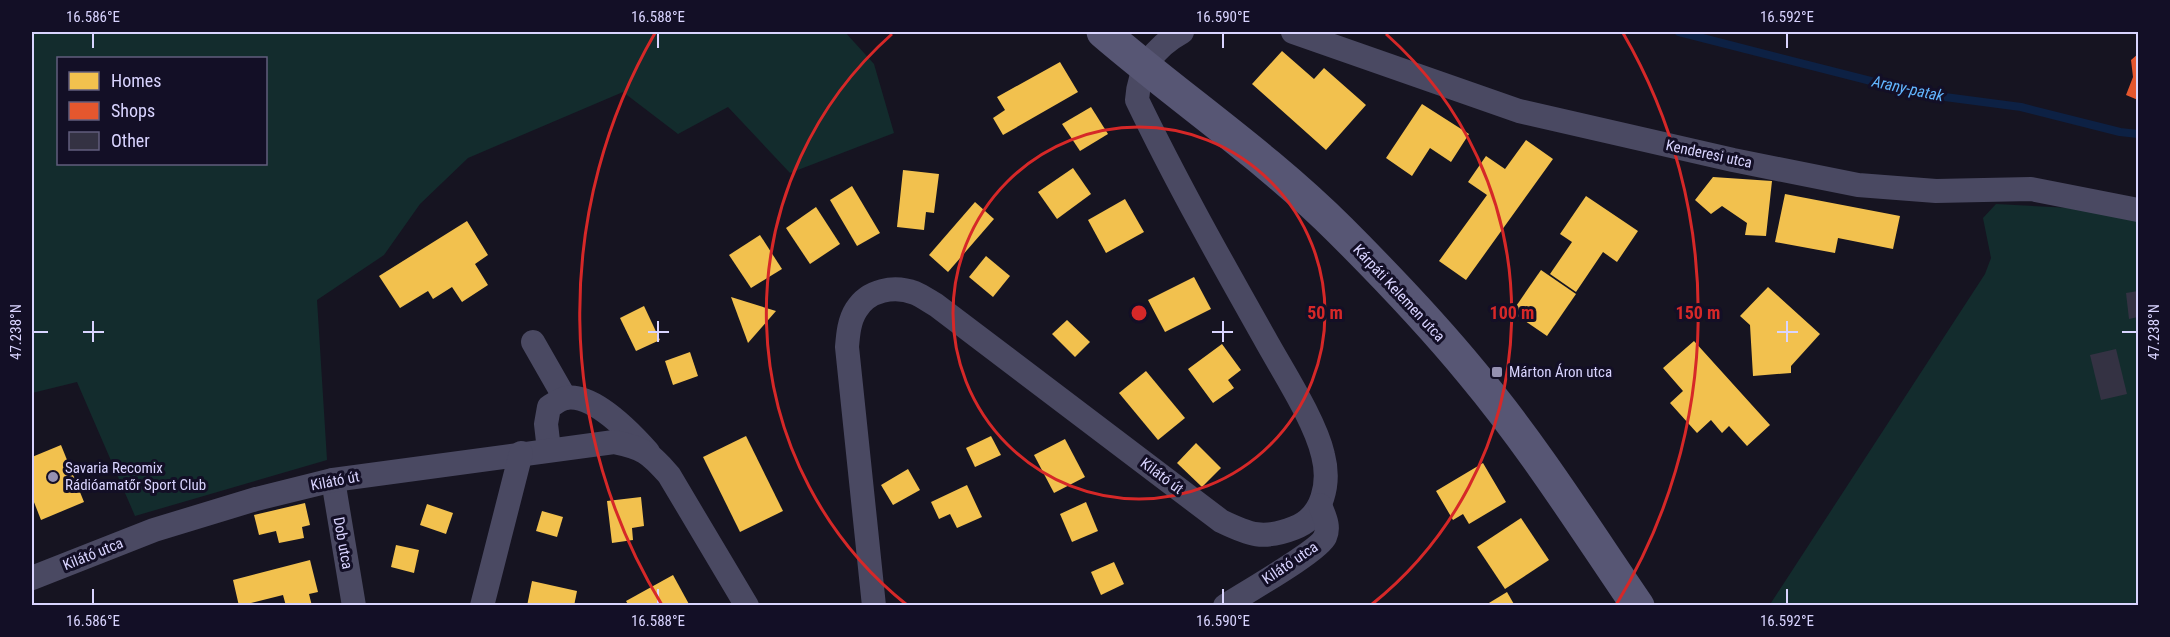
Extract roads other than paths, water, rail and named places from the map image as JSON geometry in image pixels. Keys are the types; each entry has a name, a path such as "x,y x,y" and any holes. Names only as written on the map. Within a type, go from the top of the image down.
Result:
{"street":[{"name":"Kárpáti Kelemen utca","path":"1103,32 1287,180 1393,285 1472,372 1518,432 1638,606"},
{"path":"1182,32 1164,42 1145,68 1138,82 1137,100 1206,234 1309,419 1323,454 1327,482 1320,505"},
{"name":"Kenderesi utca","path":"1293,32 1519,111 1733,160 1858,185 1936,191 2031,189 2139,210"},
{"name":"Kilátó út","path":"874,606 847,347 849,327 855,310 865,299 878,292 895,288 916,293 936,305 1221,521 1249,534 1277,535 1302,525 1320,505"},
{"path":"533,342 565,398"},
{"path":"549,450 546,424 549,407 565,398 581,398 621,423 652,456"},
{"name":"Kilátó út","path":"154,530 333,480 614,442 635,446 652,456 669,475 747,606"},
{"path":"482,606 521,453"},
{"name":"Dob utca","path":"333,480 354,606"},
{"name":"Kilátó utca","path":"1225,606 1308,553 1325,539 1328,527 1320,505"},
{"name":"Kilátó utca","path":"32,578 154,530"}],"waterway":[{"name":"Arany-patak","path":"1679,32 1922,94 2021,107 2120,132 2138,134"}],"place":[{"name":"Márton Áron utca","path":"1497,372"},
{"name":"Savaria Recomix Rádióamatőr Sport Club","path":"53,477"}]}
